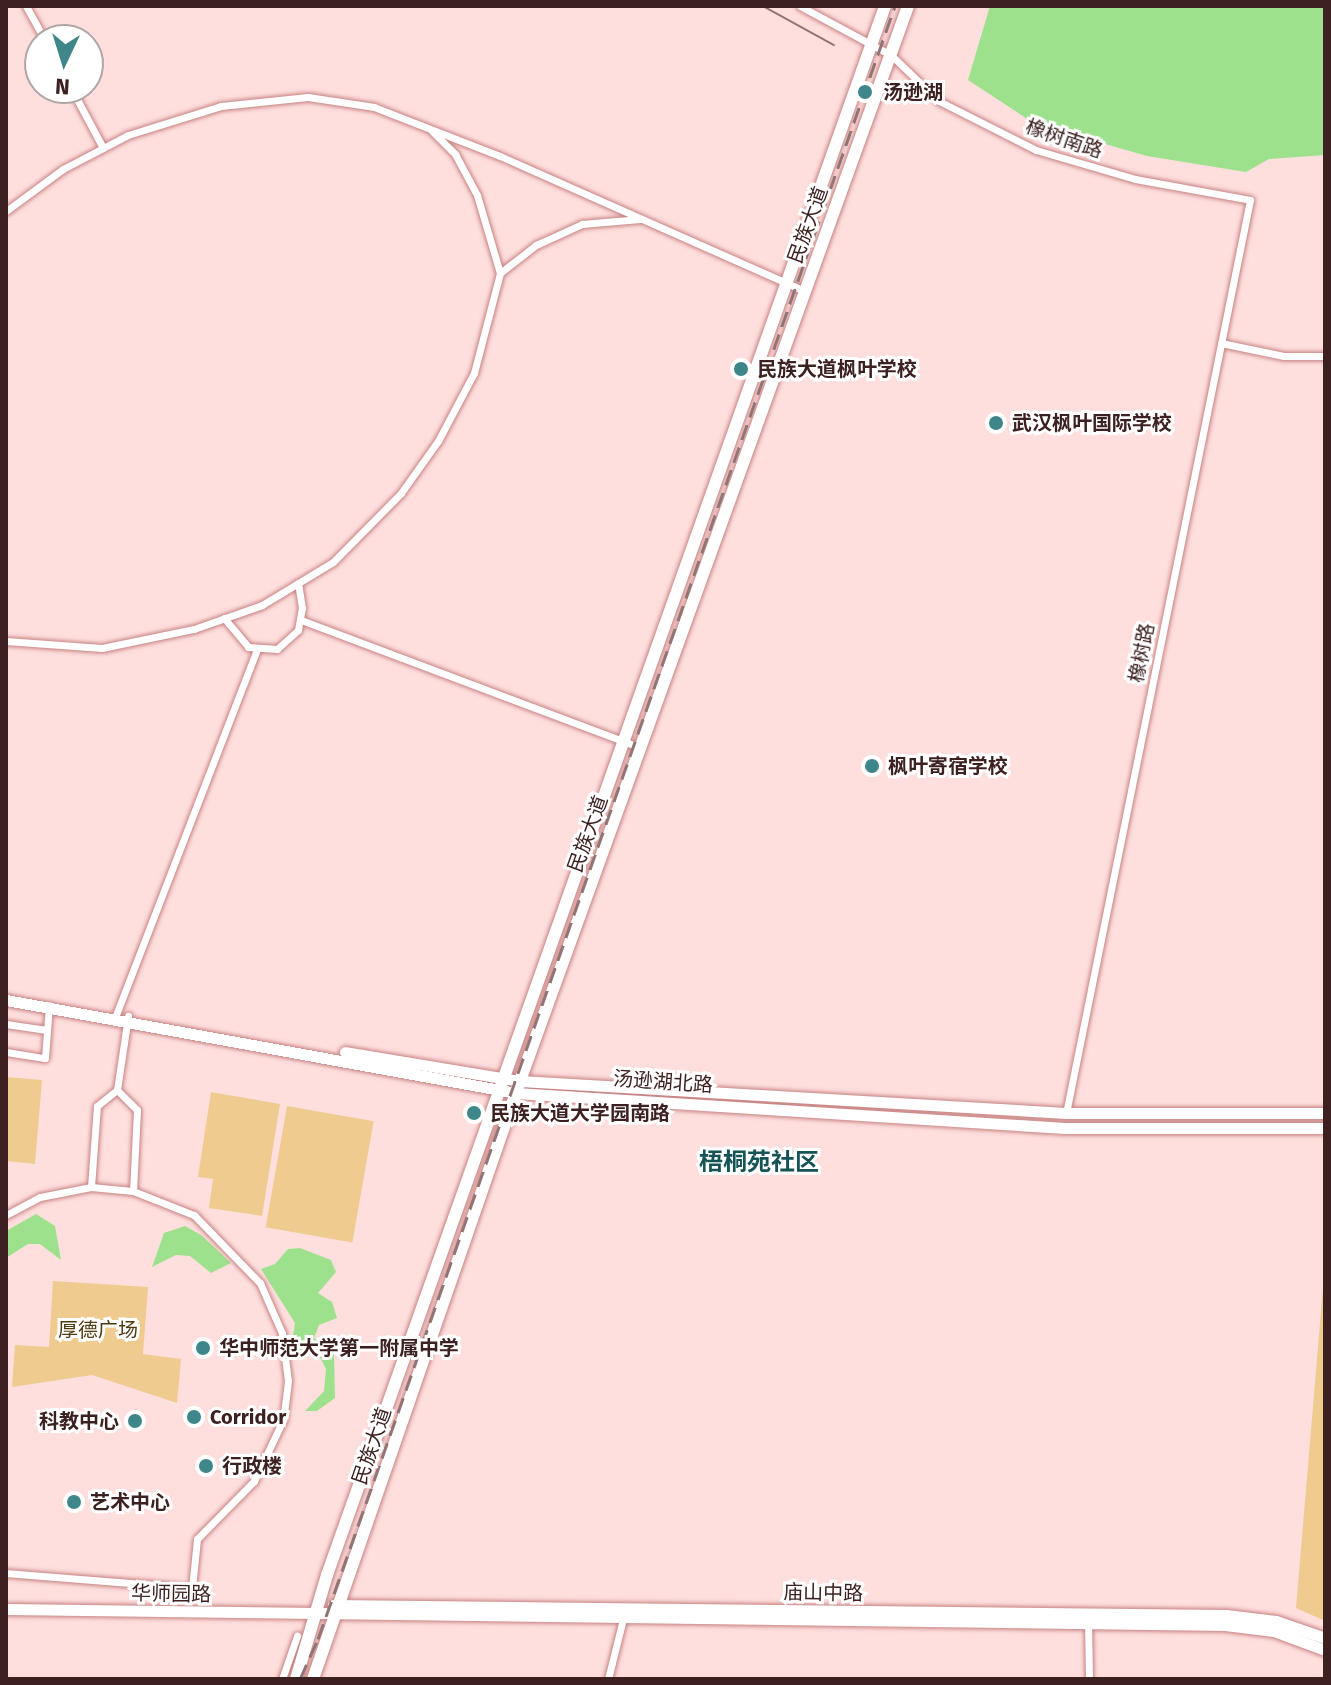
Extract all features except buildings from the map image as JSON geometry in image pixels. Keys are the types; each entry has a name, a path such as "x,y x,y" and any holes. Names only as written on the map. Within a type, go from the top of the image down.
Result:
{"main road":[{"name":"民族大道","path":"296,1679 622,741 885,6"},
{"name":"民族大道","path":"313,1679 518,1087 908,6"}],"street":[{"path":"26,6 36,24"},
{"name":"橡树南路","path":"800,6 891,55 939,101 1036,150 1135,179 1250,200"},
{"path":"6,211 63,169 128,135 221,106 308,97 374,107 431,129 805,291"},
{"path":"80,104 103,148"},
{"path":"6,641 102,648 224,618 262,605 333,562 391,503 438,441 474,373 500,273 477,195 455,154 431,129"},
{"name":"橡树路","path":"1066,1113 1250,200"},
{"path":"500,273 536,245 582,224 642,219"},
{"path":"1221,343 1284,356 1325,356"},
{"path":"224,618 257,650 277,649 290,641 301,620 298,583"},
{"path":"301,620 641,748"},
{"path":"114,1017 257,650"},
{"name":"汤逊湖北路","path":"6,997 518,1087 1065,1128 1325,1128"},
{"path":"6,1052 45,1058 49,1006"},
{"path":"91,1187 97,1106 117,1090 128,1019"},
{"path":"6,1024 47,1030"},
{"name":"汤逊湖北路","path":"518,1087 1066,1113 1325,1113"},
{"path":"117,1090 137,1110 133,1191"},
{"path":"6,1215 40,1197 91,1187 133,1191 194,1215 260,1283 275,1312 286,1352 283,1420 254,1481 197,1539 192,1588 6,1573"},
{"name":"华师园路","path":"6,1609 337,1609"},
{"name":"庙山中路","path":"337,1609 1088,1619 1225,1625 1274,1631 1325,1650"},
{"path":"608,1679 624,1613"},
{"name":"庙山中路","path":"1088,1619 1226,1615 1276,1621 1325,1638"},
{"path":"1088,1619 1089,1679"},
{"path":"282,1679 297,1636"}],"green space":[{"path":"6,1077 42,1080 35,1164 6,1161"},
{"path":"211,1092 280,1104 262,1216 209,1208 213,1179 198,1177"},
{"path":"287,1106 374,1121 352,1242 266,1227"},
{"path":"1325,1264 1325,1621 1296,1608"},
{"name":"厚德广场","path":"53,1281 148,1287 143,1354 181,1359 177,1403 92,1375 12,1387 15,1345 49,1347"}],"shaded area":[{"path":"990,6 1325,6 1325,155 1269,159 1246,172 1147,156 1035,124 968,80"},
{"path":"36,1214 55,1226 61,1260 40,1244 28,1244 6,1258 6,1231"},
{"path":"185,1226 201,1235 231,1263 211,1273 190,1256 176,1255 152,1267 164,1233"},
{"path":"300,1248 331,1260 336,1272 318,1293 332,1302 337,1318 319,1325 314,1338 334,1354 335,1398 317,1411 305,1411 324,1391 326,1369 320,1357 291,1348 295,1323 261,1269 275,1264 288,1249"}],"tram line":[{"path":"763,6 834,45"}],"railway":[{"path":"300,1679 318,1639 895,6"}],"place":[{"name":"汤逊湖","path":"865,92"},
{"name":"民族大道枫叶学校","path":"741,369"},
{"name":"武汉枫叶国际学校","path":"996,423"},
{"name":"枫叶寄宿学校","path":"872,766"},
{"name":"民族大道大学园南路","path":"474,1113"},
{"name":"华中师范大学第一附属中学","path":"203,1348"},
{"name":"Corridor","path":"194,1417"},
{"name":"科教中心","path":"135,1421"},
{"name":"行政楼","path":"206,1466"},
{"name":"艺术中心","path":"74,1502"}],"district":[{"name":"梧桐苑社区","path":"759,1163"}]}
